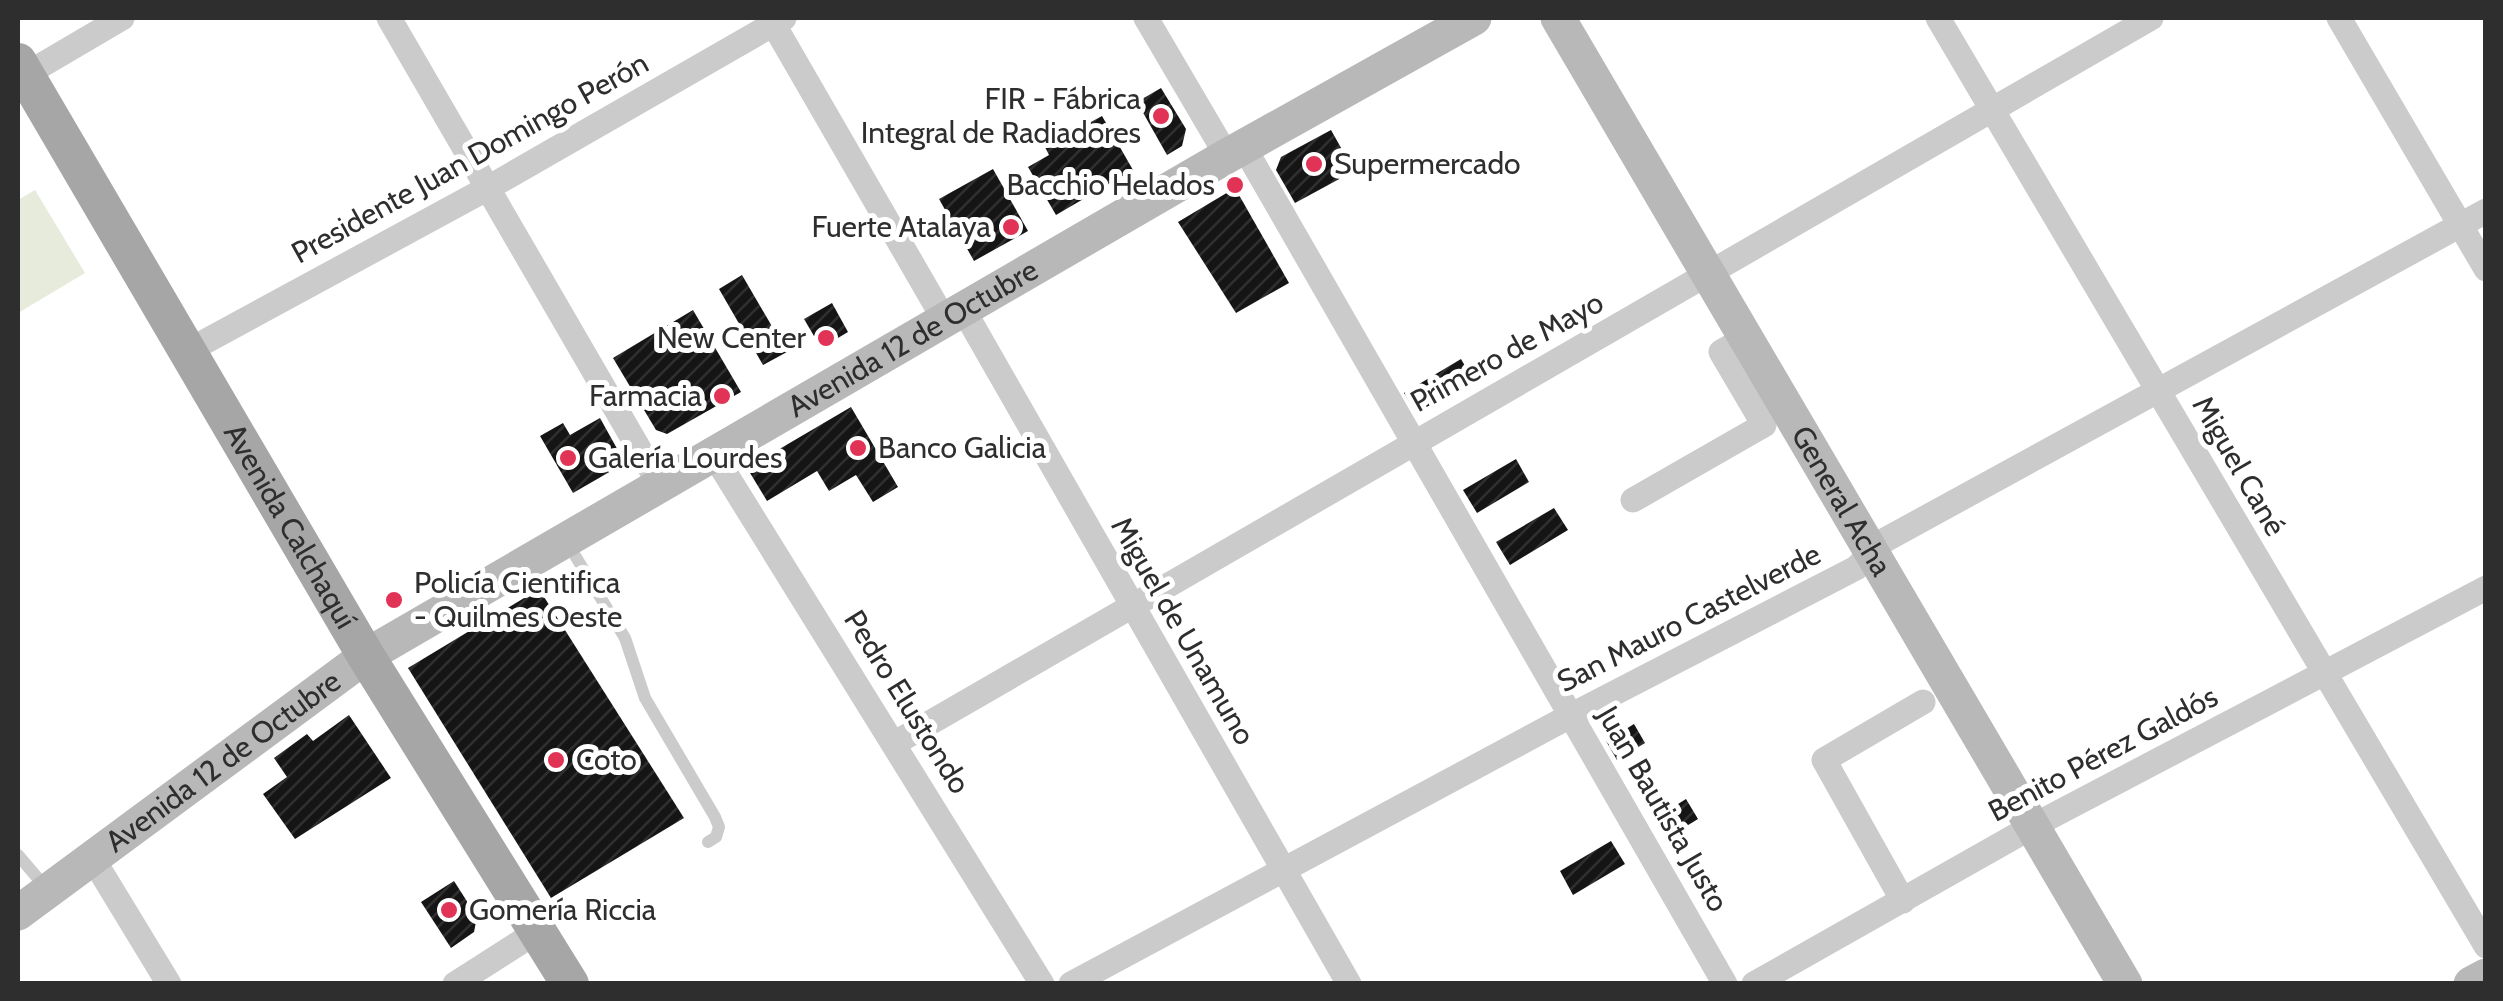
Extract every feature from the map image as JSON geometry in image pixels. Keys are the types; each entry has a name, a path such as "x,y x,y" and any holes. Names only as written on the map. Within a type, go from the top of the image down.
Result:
{"main road":[{"name":"Avenida 12 de Octubre","path":"18,913 366,656 1474,18"},
{"name":"General Acha","path":"1558,18 2125,984"},
{"name":"Avenida Calchaquí","path":"33,64 202,343 366,656 570,984"},
{"path":"2471,984 2486,976"}],"street":[{"path":"33,64 122,18"},
{"path":"389,18 660,485"},
{"name":"Juan Bautista Justo","path":"1146,18 1236,152 1412,443 1725,984"},
{"name":"Miguel Cané","path":"1938,18 2486,946"},
{"name":"Primero de Mayo","path":"894,743 2151,18"},
{"path":"2338,18 2486,269"},
{"name":"Presidente Juan Domingo Perón","path":"202,343 488,188 776,20"},
{"name":"Miguel de Unamuno","path":"776,20 1131,608 1349,984"},
{"name":"San Mauro Castelverde","path":"1071,984 1282,868 1856,568 1885,540 2486,211"},
{"path":"1632,500 1764,425 1722,352 1746,338"},
{"name":"Pedro Elustondo","path":"714,455 1042,984"},
{"name":"Benito Pérez Galdós","path":"1754,984 2035,825 2486,588"},
{"path":"1903,901 1824,760 1923,702"},
{"path":"93,859 169,984"},
{"path":"455,984 538,931"}],"lane":[{"path":"566,540 626,638 646,698 715,816 719,827 716,837 708,842"},
{"path":"18,855 48,890"}],"shaded area":[{"path":"35,190 85,273 18,313 18,200"}],"building":[{"name":"FIR - Fábrica Integral de Radiadores","path":"1161,88 1186,129 1182,146 1167,155 1137,102"},
{"path":"1102,116 1133,170 1056,215 1028,167 1049,155 1045,147"},
{"name":"Supermercado","path":"1331,130 1354,171 1295,203 1276,170 1281,157"},
{"path":"993,169 1028,231 974,261 939,199"},
{"path":"1235,188 1289,283 1236,313 1178,222"},
{"path":"742,275 787,352 763,365 719,289"},
{"path":"832,303 848,332 821,348 804,319"},
{"path":"693,310 741,392 667,434 656,430 613,358"},
{"path":"1461,359 1473,380 1425,408 1412,406 1404,393"},
{"path":"851,407 898,487 873,502 856,475 829,491 817,471 767,501 747,468"},
{"path":"600,418 625,463 573,493 540,436 563,423 570,435"},
{"path":"1516,459 1529,482 1477,513 1463,490"},
{"path":"1554,508 1568,530 1510,565 1496,542"},
{"name":"Coto","path":"539,589 684,818 551,898 408,668"},
{"path":"349,715 391,778 295,839 263,794 287,777 274,758 307,734 313,741"},
{"path":"1634,724 1645,743 1617,760 1606,741"},
{"path":"1686,799 1698,819 1667,838 1654,819"},
{"path":"1611,841 1625,864 1573,895 1560,871"},
{"name":"Gomería Riccia","path":"454,881 477,917 474,932 451,948 421,902"}],"place":[{"name":"FIR - Fábrica Integral de Radiadores","path":"1161,116"},
{"name":"Supermercado","path":"1314,164"},
{"name":"Bacchio Helados","path":"1235,185"},
{"name":"Fuerte Atalaya","path":"1011,227"},
{"name":"New Center","path":"826,338"},
{"name":"Farmacia","path":"722,396"},
{"name":"Banco Galicia","path":"858,448"},
{"name":"Galería Lourdes","path":"568,458"},
{"name":"Policía Cientifica - Quilmes Oeste","path":"394,600"},
{"name":"Coto","path":"556,760"},
{"name":"Gomería Riccia","path":"449,910"}]}
